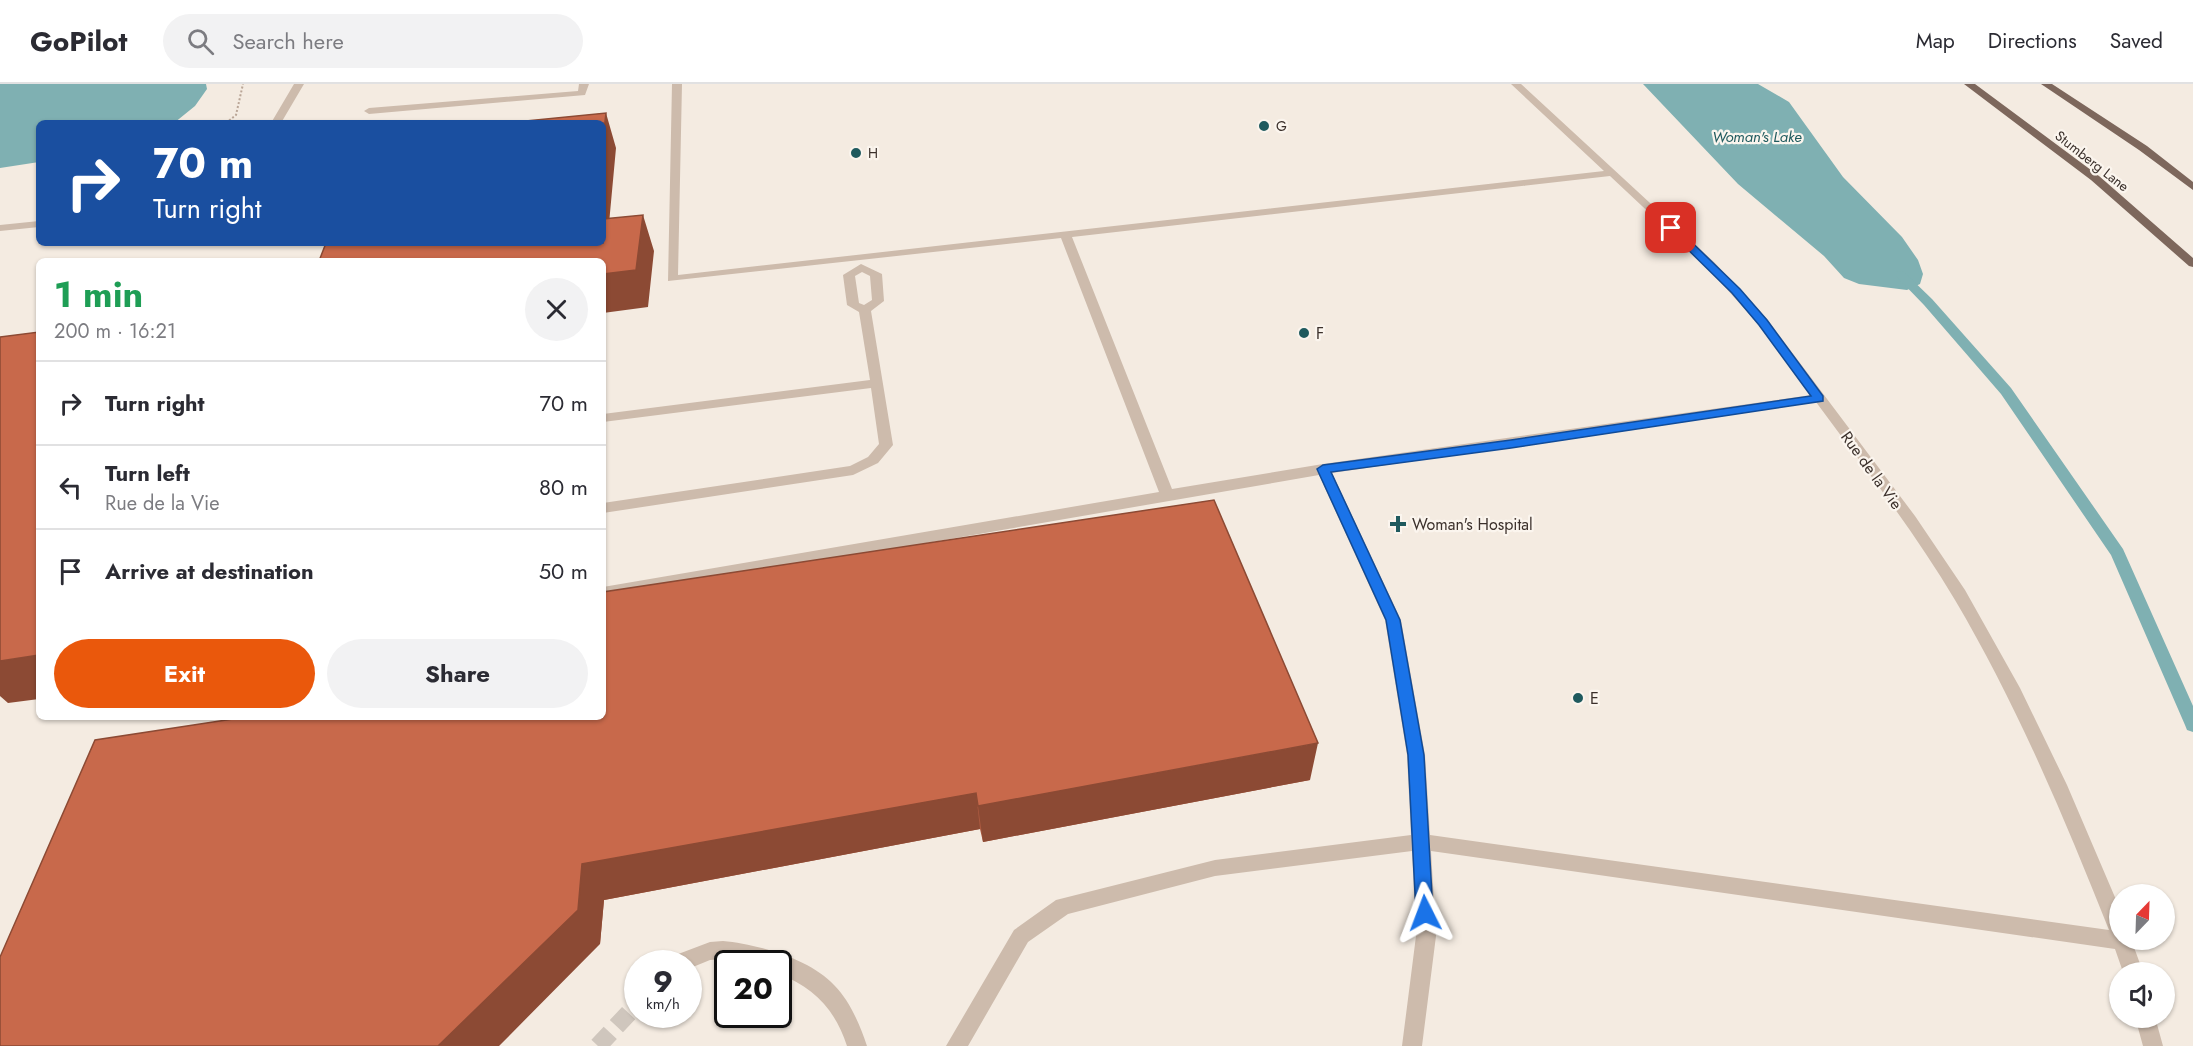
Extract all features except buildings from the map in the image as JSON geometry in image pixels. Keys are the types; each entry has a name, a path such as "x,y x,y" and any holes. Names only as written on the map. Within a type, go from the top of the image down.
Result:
{"main road":[{"name":"Stumberg Lane","path":"1969,84 2095,178 2193,264"},
{"path":"2046,84 2142,148 2193,187"}],"street":[{"path":"278,120 299,84"},
{"path":"369,111 582,93 584,84"},
{"path":"677,84 672,279 860,262 1065,234 1612,173"},
{"name":"Rue de la Vie","path":"1516,84 1710,264 1736,291 1763,322 1930,550 1995,658 2057,782 2085,844 2109,907"},
{"path":"0,228 36,224"},
{"path":"1065,234 1167,495"},
{"path":"860,262 849,275 854,305 865,310"},
{"path":"860,262 876,274 878,301 865,310"},
{"path":"606,508 854,470 873,460 886,445 865,310"},
{"path":"606,418 876,383"},
{"path":"606,592 1323,469 1511,444 1819,398"},
{"path":"1323,469 1393,620 1416,755 1426,936 1412,1046"},
{"path":"956,1046 1021,936 1062,906 1215,868 1421,842 2109,936"},
{"path":"702,955 712,951 745,952 789,966 826,990 854,1035 857,1046"},
{"path":"2148,1028 2153,1046"}],"path":[{"path":"230,120 236,115 243,84"}],"water":[{"path":"0,84 206,84 207,89 195,106 178,120 36,120 36,162 0,168"},
{"name":"Woman's Lake","path":"1643,84 1758,84 1789,102 1843,177 1902,237 1918,260 1923,274 1920,284 1907,290 1859,284 1844,278 1824,256 1738,184"}],"waterway":[{"path":"1900,274 1928,302 2006,391 2118,553 2193,725"}],"tunnel":[{"path":"598,1046 624,1018"}],"place":[{"name":"G","path":"1264,126"},
{"name":"H","path":"856,153"},
{"name":"F","path":"1304,333"},
{"name":"Woman's Hospital","path":"1398,524"},
{"name":"E","path":"1578,698"}],"route":[{"path":"1425,913 1416,755 1393,620 1323,469 1511,444 1819,398 1763,322 1710,264 1671,228"}]}
